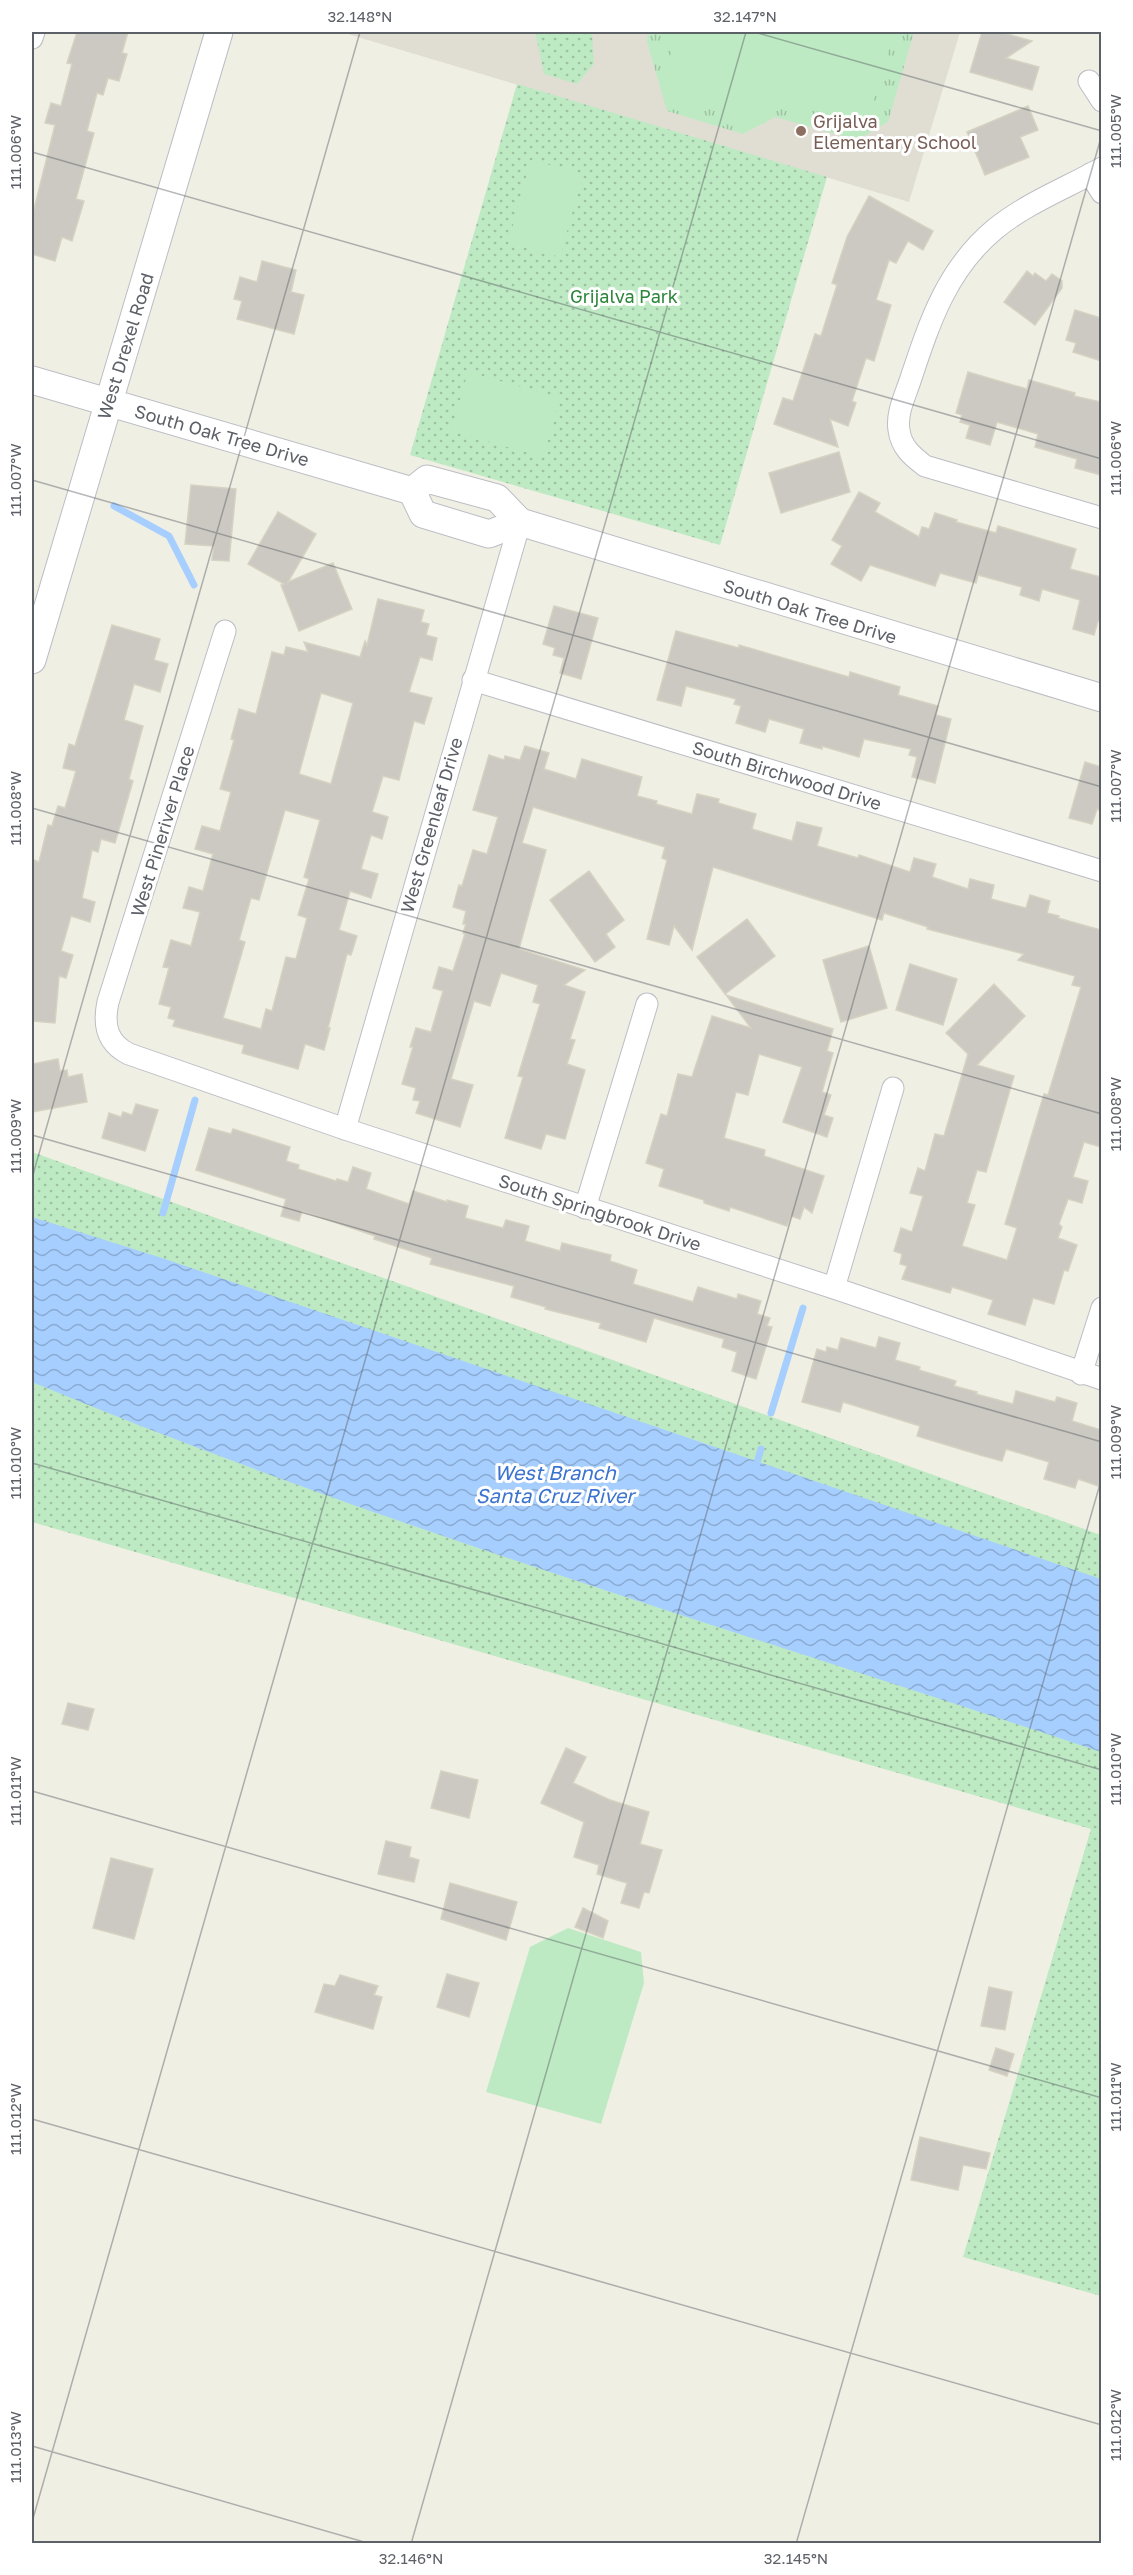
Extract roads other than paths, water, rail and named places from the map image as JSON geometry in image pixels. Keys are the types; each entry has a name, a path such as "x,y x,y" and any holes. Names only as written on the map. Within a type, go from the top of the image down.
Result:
{"street":[{"path":"32,39 34,32"},
{"name":"West Drexel Road","path":"32,660 219,32"},
{"path":"1089,81 1101,100"},
{"path":"1101,194 1096,171 1021,210 993,231 963,262 936,305 898,421 898,447 925,466 1101,518"},
{"name":"South Oak Tree Drive","path":"32,380 412,491 427,479 497,498 520,522 1101,698"},
{"path":"412,491 423,514 489,534 520,522"},
{"name":"West Greenleaf Drive","path":"345,1129 520,522"},
{"name":"West Pineriver Place","path":"100,1036 105,1023 108,1002 225,631"},
{"name":"South Birchwood Drive","path":"473,680 1101,870"},
{"path":"585,1208 648,1004"},
{"name":"South Springbrook Drive","path":"100,1036 129,1054 345,1129 834,1288 1091,1376"},
{"path":"834,1288 893,1088"},
{"path":"1091,1376 1101,1308"}],"water":[{"name":"West Branch Santa Cruz River","path":"32,1217 165,1259 1101,1579 1101,1752 429,1531 163,1435 32,1382"}],"waterway":[{"path":"114,506 169,536 194,585"},
{"path":"163,1213 195,1100"},
{"path":"771,1413 803,1308"},
{"path":"755,1469 761,1449"}],"place":[{"name":"Grijalva Elementary School","path":"801,131"}],"park label":[{"name":"Grijalva Park","path":"624,296"}]}
